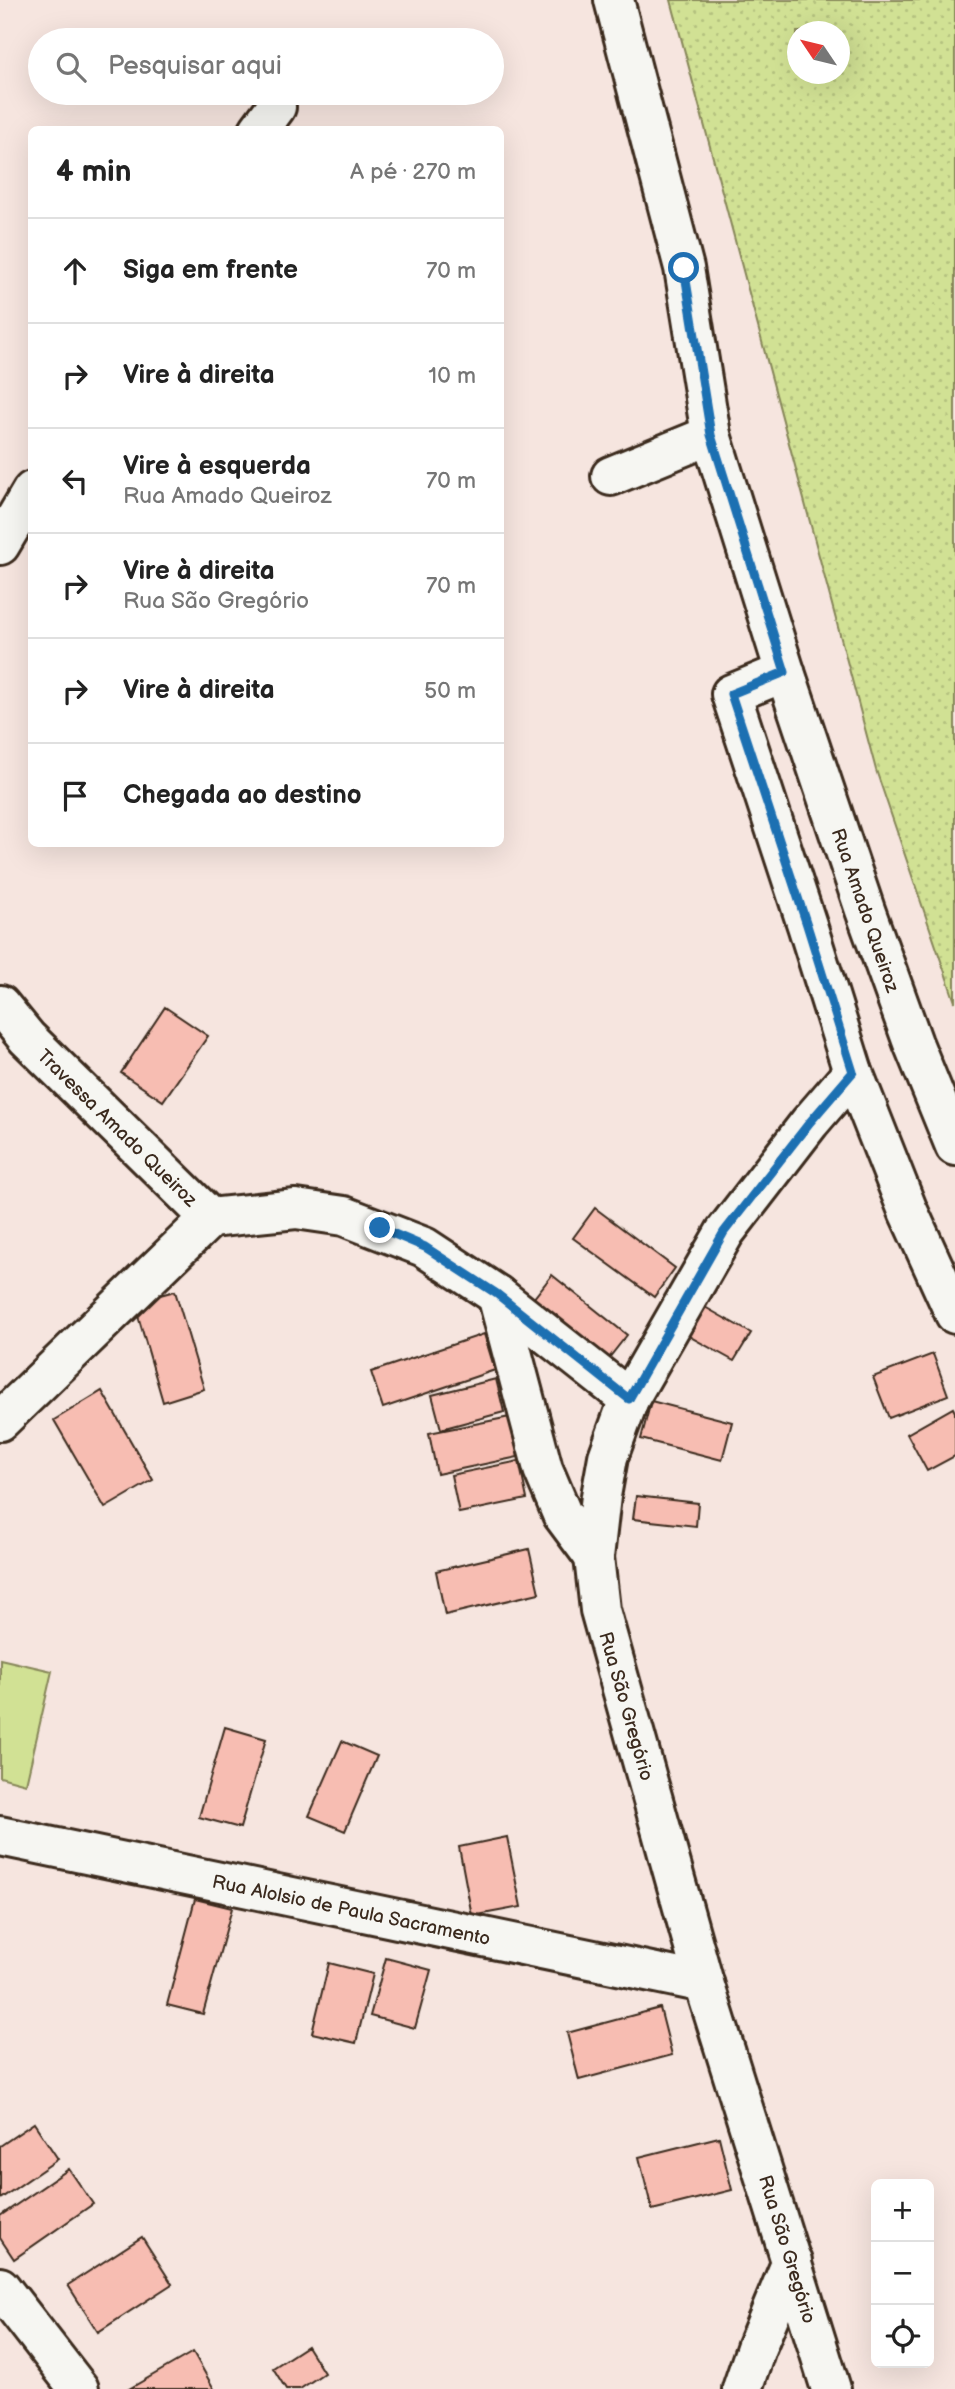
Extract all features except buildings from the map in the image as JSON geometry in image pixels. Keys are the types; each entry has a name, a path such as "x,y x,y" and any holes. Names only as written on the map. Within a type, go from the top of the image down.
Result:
{"street":[{"name":"Rua Amado Queiroz","path":"614,0 684,268 711,435 785,672 865,910 913,1043 955,1146"},
{"path":"611,476 711,435"},
{"path":"0,545 28,498"},
{"path":"785,672 731,694 853,1072 908,1211 955,1314"},
{"name":"Travessa Amado Queiroz","path":"0,1005 27,1038 210,1218"},
{"name":"Rua São Gregório","path":"831,2389 704,1983 600,1611 594,1557 608,1457 629,1399 724,1232 853,1072"},
{"path":"0,1420 210,1218 296,1209 344,1216 425,1247 497,1294 629,1399"},
{"path":"497,1294 542,1469 562,1514 594,1557"},
{"name":"Rua Alolsio de Paula Sacramento","path":"0,1836 704,1983"},
{"path":"742,2389 755,2348 792,2261"},
{"path":"0,2287 79,2389"}],"green space":[{"path":"671,0 955,0 955,1002 876,770"},
{"path":"0,1659 52,1671 26,1784 0,1777"}],"route":[{"path":"380,1228 425,1247 497,1294 629,1399 724,1232 853,1072 731,694 785,672 711,435 684,268"}]}
